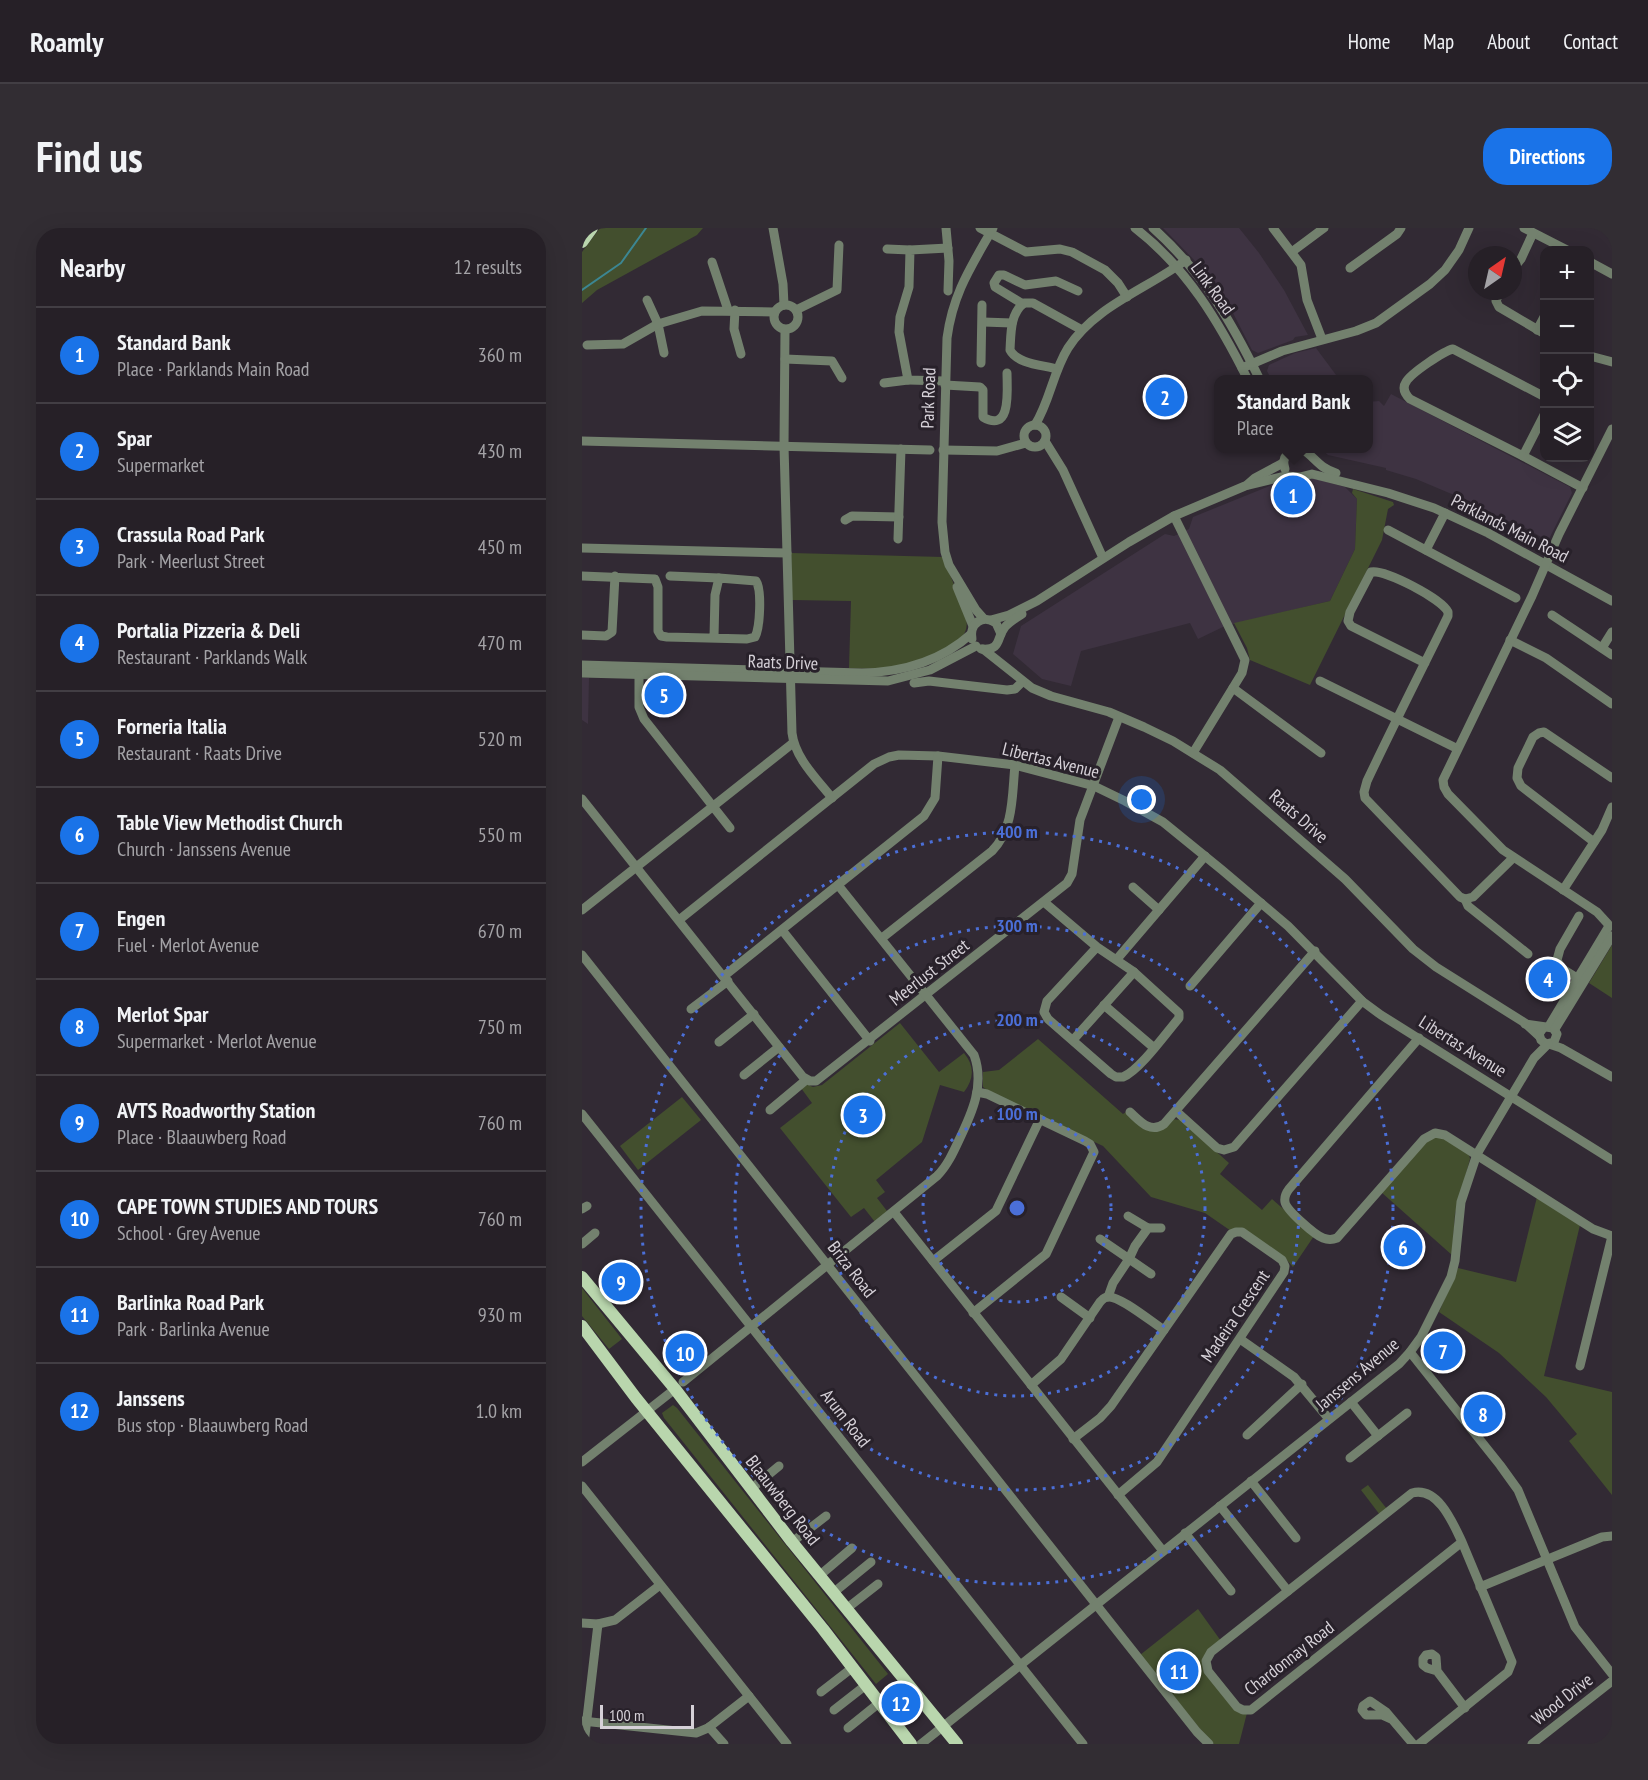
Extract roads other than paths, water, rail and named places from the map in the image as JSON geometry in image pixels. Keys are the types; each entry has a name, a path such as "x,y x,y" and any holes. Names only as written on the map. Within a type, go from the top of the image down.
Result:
{"main road":[{"path":"582,242 592,228"},
{"name":"Blaauwberg Road","path":"582,1277 679,1385 751,1489 792,1542 957,1744"},
{"path":"582,1326 646,1411 911,1744"}],"street":[{"path":"773,228 783,284 784,305"},
{"path":"946,228 948,291"},
{"path":"980,228 991,231 1026,252 1060,249 1072,252 1112,276 1127,297"},
{"name":"Link Road","path":"1135,228 1177,267 1208,306 1246,375"},
{"name":"Link Road","path":"1153,228 1186,260 1217,300 1258,375"},
{"path":"1273,228 1302,265 1307,300 1322,339"},
{"path":"1293,251 1324,228"},
{"path":"1350,268 1398,234 1401,228"},
{"path":"1242,368 1282,351 1356,331 1376,323 1430,284 1450,263 1469,228"},
{"path":"1524,228 1559,246"},
{"name":"Park Road","path":"972,630 942,537 947,338 953,306 962,283 991,231"},
{"path":"1522,257 1533,233"},
{"path":"796,310 837,290 838,245"},
{"path":"887,249 948,248"},
{"path":"908,380 899,332 900,317 909,287 910,250"},
{"path":"1038,426 1057,369 1067,349 1082,330 1094,318 1186,260"},
{"path":"712,262 731,310 741,354"},
{"path":"1594,264 1612,274"},
{"path":"1078,291 1056,281 1025,285 1004,275 998,276 994,281 995,287 1023,304 1033,303 1082,330"},
{"path":"647,300 658,324 664,353"},
{"path":"1496,300 1499,308 1540,331"},
{"path":"1023,304 1017,310 1012,323 1010,350 1019,359 1057,369"},
{"path":"789,305 796,310 798,321 793,327 785,330 775,324 774,312 778,307 789,305"},
{"path":"981,363 982,305"},
{"path":"587,345 624,344 658,324 702,311 774,312"},
{"path":"983,322 1012,323"},
{"path":"785,330 784,446 793,743 804,763 832,798"},
{"path":"1540,394 1454,350 1445,352 1405,384 1405,393 1410,399 1583,488"},
{"path":"1594,357 1612,362"},
{"path":"785,359 830,360 835,364 842,378"},
{"path":"884,383 908,380 981,388 982,416 987,420 998,419 1004,415 1007,373"},
{"path":"1522,456 1540,422"},
{"path":"1038,426 1026,428 1025,440 1032,447 1042,444"},
{"path":"1038,426 1046,434 1042,444"},
{"path":"1581,980 1611,923 1513,858 1446,791 1443,776 1532,596 1545,564 1610,438"},
{"path":"943,450 997,451 1025,440"},
{"path":"582,441 930,450"},
{"path":"1042,444 1057,467 1104,558"},
{"path":"898,539 901,449"},
{"path":"1282,453 1286,471 1293,477"},
{"path":"1246,486 1284,461 1289,453"},
{"path":"1037,601 1009,615 977,622 972,630 979,647 993,648 1007,624 1037,601 1174,516 1246,486 1285,476 1307,475 1311,467 1311,458 1307,453"},
{"name":"Parklands Main Road","path":"1311,458 1326,470 1445,513 1612,601"},
{"name":"Parklands Main Road","path":"1307,475 1317,474 1388,493"},
{"path":"1426,550 1445,513"},
{"path":"845,520 852,516 899,517"},
{"path":"1174,516 1244,654 1244,670 1193,753"},
{"path":"1388,530 1516,598"},
{"path":"582,548 787,553"},
{"path":"1425,663 1351,626 1348,621 1350,612 1371,572 1383,572 1440,602 1447,610 1448,616 1425,663 1397,719 1367,781 1365,798 1456,894 1465,899 1468,906 1528,954"},
{"path":"582,576 656,580 658,587 657,628 661,636 747,639 754,637 758,631 760,592 758,584 749,579 670,576"},
{"path":"582,636 606,636 613,630 615,576"},
{"path":"714,637 715,595 719,578"},
{"name":"Park Road","path":"955,578 976,610 988,619"},
{"path":"1552,615 1612,655"},
{"path":"988,619 999,627 1000,654 1004,664"},
{"name":"Raats Drive","path":"582,673 791,675 898,670 939,657 960,644 972,630"},
{"path":"1602,648 1612,632"},
{"path":"1509,640 1546,658 1612,704"},
{"name":"Raats Drive","path":"582,664 875,681 906,678 930,670 979,647 1004,664 1022,682 1042,692 1119,717 1161,735 1232,779 1334,868 1413,949 1436,967 1525,1023 1544,1041 1600,1069"},
{"path":"639,674 639,707 644,719 730,828"},
{"path":"1320,681 1456,748"},
{"path":"914,683 939,682 1007,690 1015,689 1022,682"},
{"path":"1233,688 1321,753"},
{"name":"Meerlust Street","path":"770,1110 809,1081 820,1080 1063,887 1070,879 1080,820 1119,717"},
{"path":"1594,842 1521,786 1517,778 1517,771 1533,737 1544,732 1612,778"},
{"path":"582,910 793,743"},
{"path":"692,1009 782,930 928,812 937,790 938,756"},
{"name":"Libertas Avenue","path":"679,920 874,764 889,757 938,756 1014,765 1094,786 1163,822 1315,951 1362,1001 1612,1160"},
{"path":"882,938 1002,841 1008,827 1014,765"},
{"path":"582,799 779,1047 809,1081"},
{"path":"1563,890 1602,830 1612,807"},
{"path":"1117,959 1205,856"},
{"path":"1465,899 1473,897 1513,858"},
{"path":"582,1462 753,1327 894,1212 945,1167 972,1112 977,1092 978,1067 974,1055 838,885"},
{"path":"1133,887 1159,910"},
{"path":"1044,902 1097,947 1134,972 1179,1013 1179,1018 1129,1074 1121,1078 1111,1074 1046,1016 1044,1007 1097,947"},
{"path":"1190,986 1261,903"},
{"path":"1579,916 1560,949 1557,960 1558,966 1581,980"},
{"path":"782,930 870,1041"},
{"path":"1551,1029 1555,1041 1544,1041 1540,1031 1551,1029 1612,936"},
{"path":"1130,1112 1149,1127 1156,1128 1164,1124 1315,951"},
{"name":"Briza Road","path":"582,955 1197,1732 1209,1744"},
{"path":"1073,1040 1134,972"},
{"path":"1176,1111 1217,1148 1224,1150 1234,1147 1362,1001"},
{"path":"1104,1005 1153,1047"},
{"path":"719,1042 754,1014"},
{"name":"Raats Drive","path":"1525,1023 1551,1029 1563,1044 1612,1077"},
{"path":"1419,1038 1289,1189 1285,1196 1285,1206 1319,1236 1324,1239 1334,1239 1346,1230 1424,1139 1435,1133 1445,1135 1593,1228 1612,1236 1580,1366"},
{"name":"Janssens Avenue","path":"921,1744 1351,1402 1410,1352 1429,1322 1451,1277 1460,1209 1476,1154 1544,1041"},
{"path":"744,1075 779,1047"},
{"path":"973,1312 1046,1254 1093,1157 1093,1148 1090,1144 987,1094 977,1092"},
{"name":"Arum Road","path":"582,1114 1083,1744"},
{"path":"933,1261 996,1211 1040,1119"},
{"path":"894,1212 1163,1551"},
{"path":"1128,1216 1148,1228 1161,1228"},
{"path":"1031,1385 1058,1363 1100,1302 1108,1295 1135,1246 1148,1228"},
{"name":"Madeira Crescent","path":"1073,1439 1107,1412 1228,1237 1239,1232 1280,1258 1285,1266 1284,1272 1154,1465 1118,1495"},
{"path":"582,1244 595,1233"},
{"path":"1100,1239 1151,1274"},
{"path":"1108,1295 1120,1300 1164,1330"},
{"path":"1061,1298 1090,1318"},
{"path":"1240,1339 1288,1371 1302,1384 1329,1419"},
{"path":"1410,1352 1508,1475 1525,1505 1575,1627 1612,1674"},
{"path":"1247,1435 1302,1384"},
{"path":"1351,1402 1378,1436"},
{"path":"1350,1458 1407,1413"},
{"path":"751,1489 779,1466"},
{"path":"1251,1481 1296,1538"},
{"path":"582,1486 787,1744"},
{"path":"1220,1506 1288,1591 1412,1493 1422,1491 1432,1496 1451,1520 1462,1542 1511,1658 1511,1665 1508,1672 1419,1744"},
{"path":"792,1542 826,1516"},
{"path":"1185,1533 1231,1591"},
{"path":"1480,1587 1602,1537 1612,1536"},
{"name":"Chardonnay Road","path":"1288,1591 1211,1652 1207,1658 1208,1671 1241,1710 1246,1711 1253,1708 1462,1542"},
{"path":"819,1576 852,1548"},
{"path":"833,1593 871,1562"},
{"path":"846,1609 878,1584"},
{"path":"582,1623 598,1624 615,1620 660,1585"},
{"path":"584,1744 584,1721 598,1624"},
{"path":"821,1692 852,1668"},
{"path":"1437,1671 1465,1708"},
{"name":"Wood Drive","path":"1532,1744 1612,1681"},
{"path":"834,1710 866,1685"},
{"path":"584,1721 691,1734 710,1727 748,1696"},
{"path":"848,1728 879,1703"},
{"path":"1393,1720 1413,1744"},
{"path":"710,1727 724,1744"}],"waterway":[{"path":"582,290 621,263 646,228"}],"place":[{"name":"Spar","path":"1165,397"},
{"name":"Standard Bank","path":"1293,495"},
{"name":"Forneria Italia","path":"664,695"},
{"name":"Portalia Pizzeria & Deli","path":"1548,979"},
{"name":"Crassula Road Park","path":"863,1115"},
{"name":"Table View Methodist Church","path":"1403,1247"},
{"name":"AVTS Roadworthy Station","path":"621,1282"},
{"name":"Engen","path":"1443,1351"},
{"name":"CAPE TOWN STUDIES AND TOURS","path":"685,1353"},
{"name":"Merlot Spar","path":"1483,1414"},
{"name":"Barlinka Road Park","path":"1179,1671"},
{"name":"Janssens","path":"901,1703"}]}
